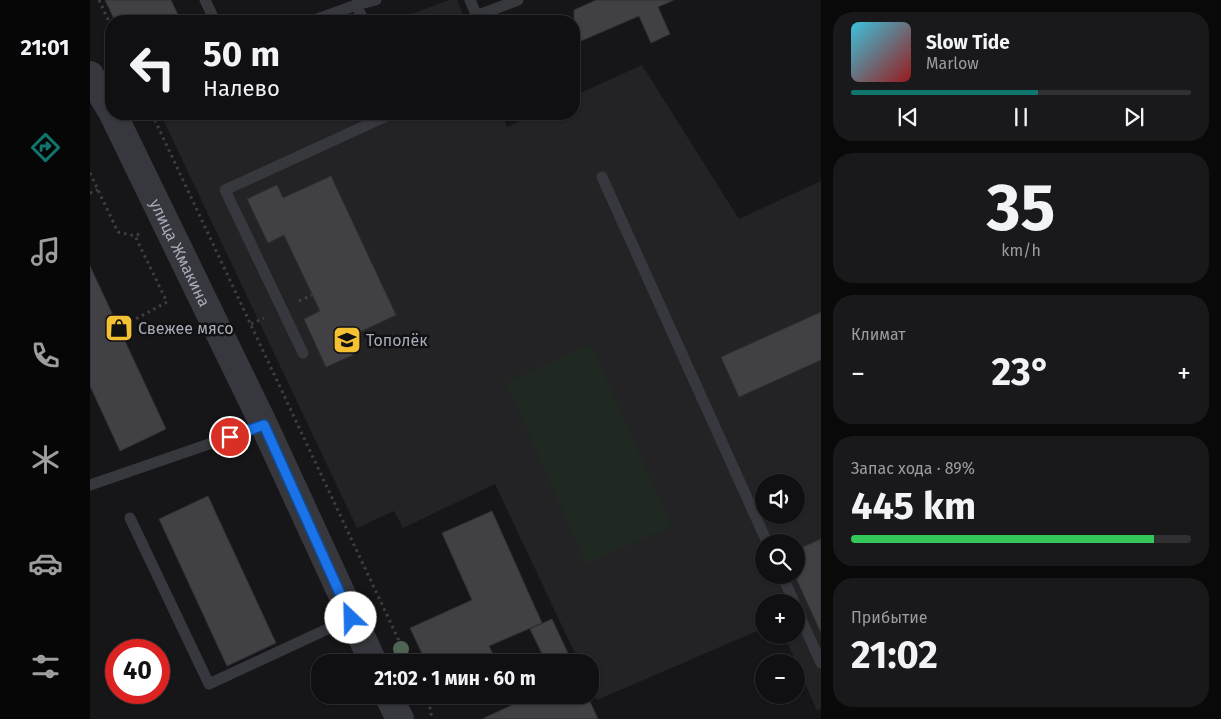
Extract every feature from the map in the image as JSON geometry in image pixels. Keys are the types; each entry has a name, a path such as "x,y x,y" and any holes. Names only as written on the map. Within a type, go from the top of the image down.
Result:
{"street":[{"name":"улица Жмакина","path":"90,75 105,99"},
{"name":"улица Жмакина","path":"116,120 264,425 369,654"},
{"path":"392,704 400,719"}],"lane":[{"path":"206,0 212,15"},
{"path":"328,15 376,0"},
{"path":"470,0 476,15"},
{"path":"486,15 518,0"},
{"path":"356,5 361,15"},
{"path":"303,353 225,190 378,120"},
{"path":"602,177 763,534"},
{"path":"90,484 264,425"},
{"path":"130,518 209,684 351,618"},
{"path":"805,628 821,663"}],"path":[{"path":"99,0 106,15"},
{"path":"155,120 405,654"},
{"path":"90,173 118,232 135,236"},
{"path":"90,193 98,190"},
{"path":"428,704 432,719"}],"shaded area":[{"path":"449,0 457,0 463,15 409,15"},
{"path":"642,65 739,219 821,181 821,709 817,711 805,683 805,654 792,654 788,644 805,644 805,594 755,594 755,632 599,699 599,654 575,654 495,484 403,528 394,511 357,528 163,120 504,120 507,127 523,120 580,120 580,93"},
{"path":"591,344 672,526 586,564 506,382"}],"building":[{"path":"105,0 171,0 178,15 112,15"},
{"path":"596,0 674,0 658,7 670,34 651,43 639,16 580,41 580,15 574,15 574,10"},
{"path":"331,176 396,315 345,339 353,355 326,367 304,319 320,311 284,235 268,243 247,199 277,185 283,198"},
{"path":"90,266 166,429 120,451 90,386"},
{"path":"821,312 821,360 739,397 721,357"},
{"path":"208,496 276,643 227,666 159,519"},
{"path":"492,511 542,623 489,646 493,654 422,654 410,628 472,600 442,533"},
{"path":"821,539 821,633 805,594 799,584 805,584 805,546"},
{"path":"552,619 568,654 542,654 530,629"},
{"path":"514,704 591,704 598,719 482,719"}],"place":[{"name":"Свежее мясо","path":"119,328"},
{"name":"Тополёк","path":"347,340"}],"route":[{"path":"230,437 264,425 351,618"}]}
